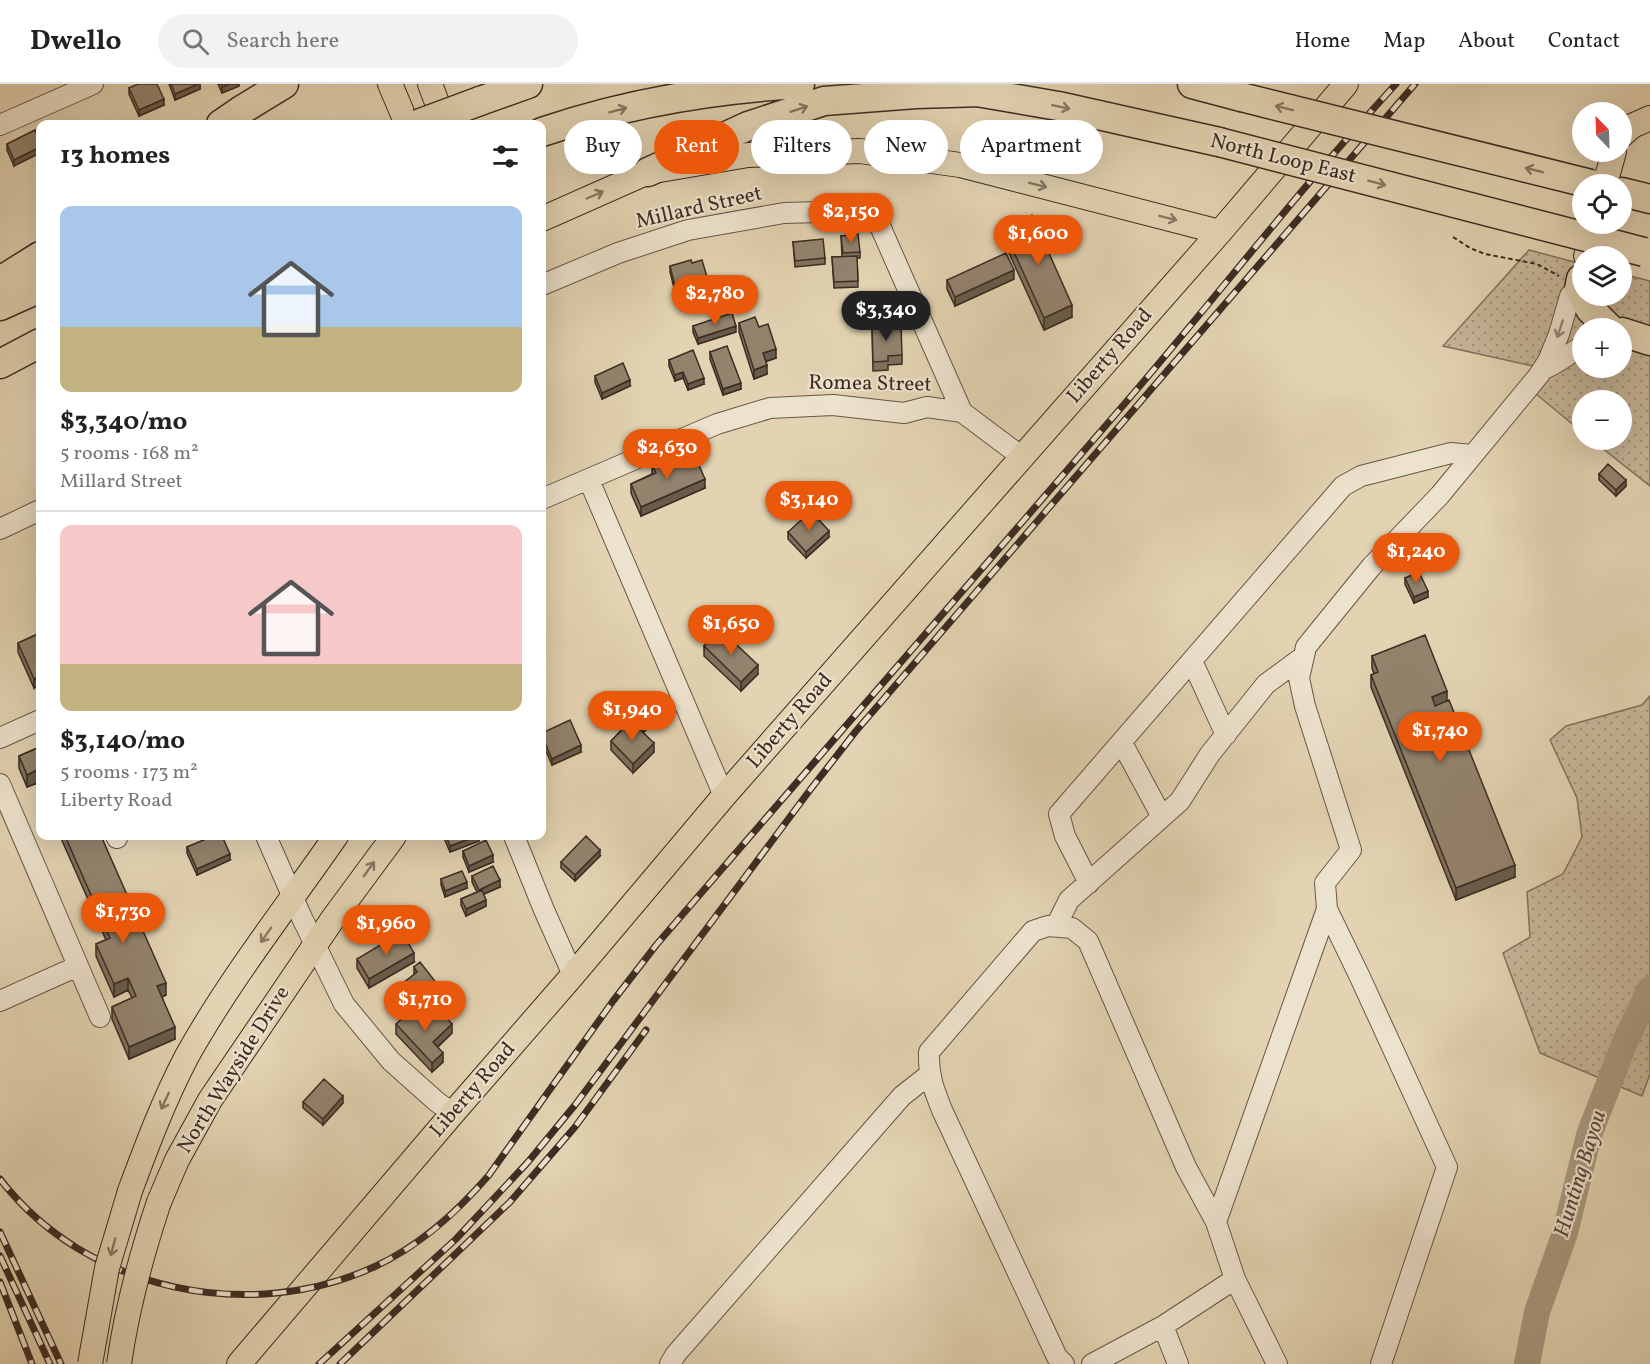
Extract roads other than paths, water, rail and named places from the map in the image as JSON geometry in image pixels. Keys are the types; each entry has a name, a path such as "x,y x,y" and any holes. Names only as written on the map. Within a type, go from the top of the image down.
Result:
{"highway":[{"path":"227,120 284,84"},
{"path":"428,120 528,84"},
{"path":"546,131 627,108 694,95 800,84"},
{"name":"North Loop East","path":"913,84 983,92 1058,106 1219,142 1647,253"},
{"path":"1192,84 1572,179"},
{"path":"648,172 748,126 824,101 983,92"},
{"path":"1632,194 1650,199"},
{"path":"0,281 36,258"},
{"path":"0,306 36,290"},
{"path":"1589,306 1601,318"},
{"path":"1632,336 1650,341"},
{"path":"0,365 36,344"},
{"path":"0,365 36,359"}],"main road":[{"path":"390,84 405,120"},
{"path":"430,84 444,120"},
{"name":"Liberty Road","path":"239,1364 724,796 1220,232 1346,84"},
{"path":"1632,126 1650,118"},
{"path":"546,217 648,172 748,155 860,151 960,165 1220,232"},
{"name":"North Wayside Drive","path":"90,1364 107,1268 130,1191 157,1118 188,1055 223,998 333,840"},
{"name":"North Wayside Drive","path":"119,1364 137,1270 159,1202 177,1160 210,1100 315,945 391,840"}],"street":[{"path":"0,125 93,84"},
{"name":"Millard Street","path":"546,283 618,253 687,230 784,213 856,211 868,216 880,226 962,412 1022,457"},
{"path":"1382,1364 1447,1167 1327,909 1325,883 1351,850 1305,706 1299,678 1306,647 1371,567 1440,495 1542,370 1559,334 1572,292"},
{"path":"1542,370 1572,352"},
{"name":"Romea Street","path":"546,497 717,424 770,408 833,405 904,413 927,407 962,412"},
{"path":"1089,883 1065,836 1059,814 1343,486 1361,476 1451,453 1472,455"},
{"path":"589,480 724,796"},
{"path":"0,529 36,512"},
{"path":"1056,926 1069,900 1180,801 1210,754 1266,684 1304,656"},
{"path":"1192,661 1226,735"},
{"path":"9,734 36,722"},
{"path":"1122,743 1162,817"},
{"path":"0,784 100,1017"},
{"path":"268,840 344,1004 392,1061 437,1102 453,1113"},
{"path":"516,840 573,975"},
{"path":"1216,1222 1327,909"},
{"path":"1064,1364 1057,1357 947,1121 934,1090 930,1074 929,1052 1033,931 1048,926 1072,928 1088,941 1186,1167 1216,1222 1235,1279 1277,1364"},
{"path":"0,1001 78,966"},
{"path":"670,1364 676,1354 902,1096 930,1074"},
{"path":"1092,1364 1163,1326 1235,1279"},
{"path":"1163,1326 1178,1364"}],"waterway":[{"name":"Hunting Bayou","path":"1527,1364 1537,1312 1565,1233 1589,1135 1625,1042 1650,989"}],"railway":[{"path":"0,1179 36,1217 77,1248 124,1271 173,1287 224,1294 276,1293 327,1284 376,1266 423,1238 451,1215 489,1175 613,1001 657,944 1127,401 1293,201 1396,84"},
{"path":"319,1364 456,1239 528,1162 575,1105 856,731 1415,84"},
{"path":"340,1364 510,1202 575,1127 646,1030"},
{"path":"0,1232 61,1364"},
{"path":"0,1256 50,1364"},
{"path":"0,1282 32,1364"}]}
